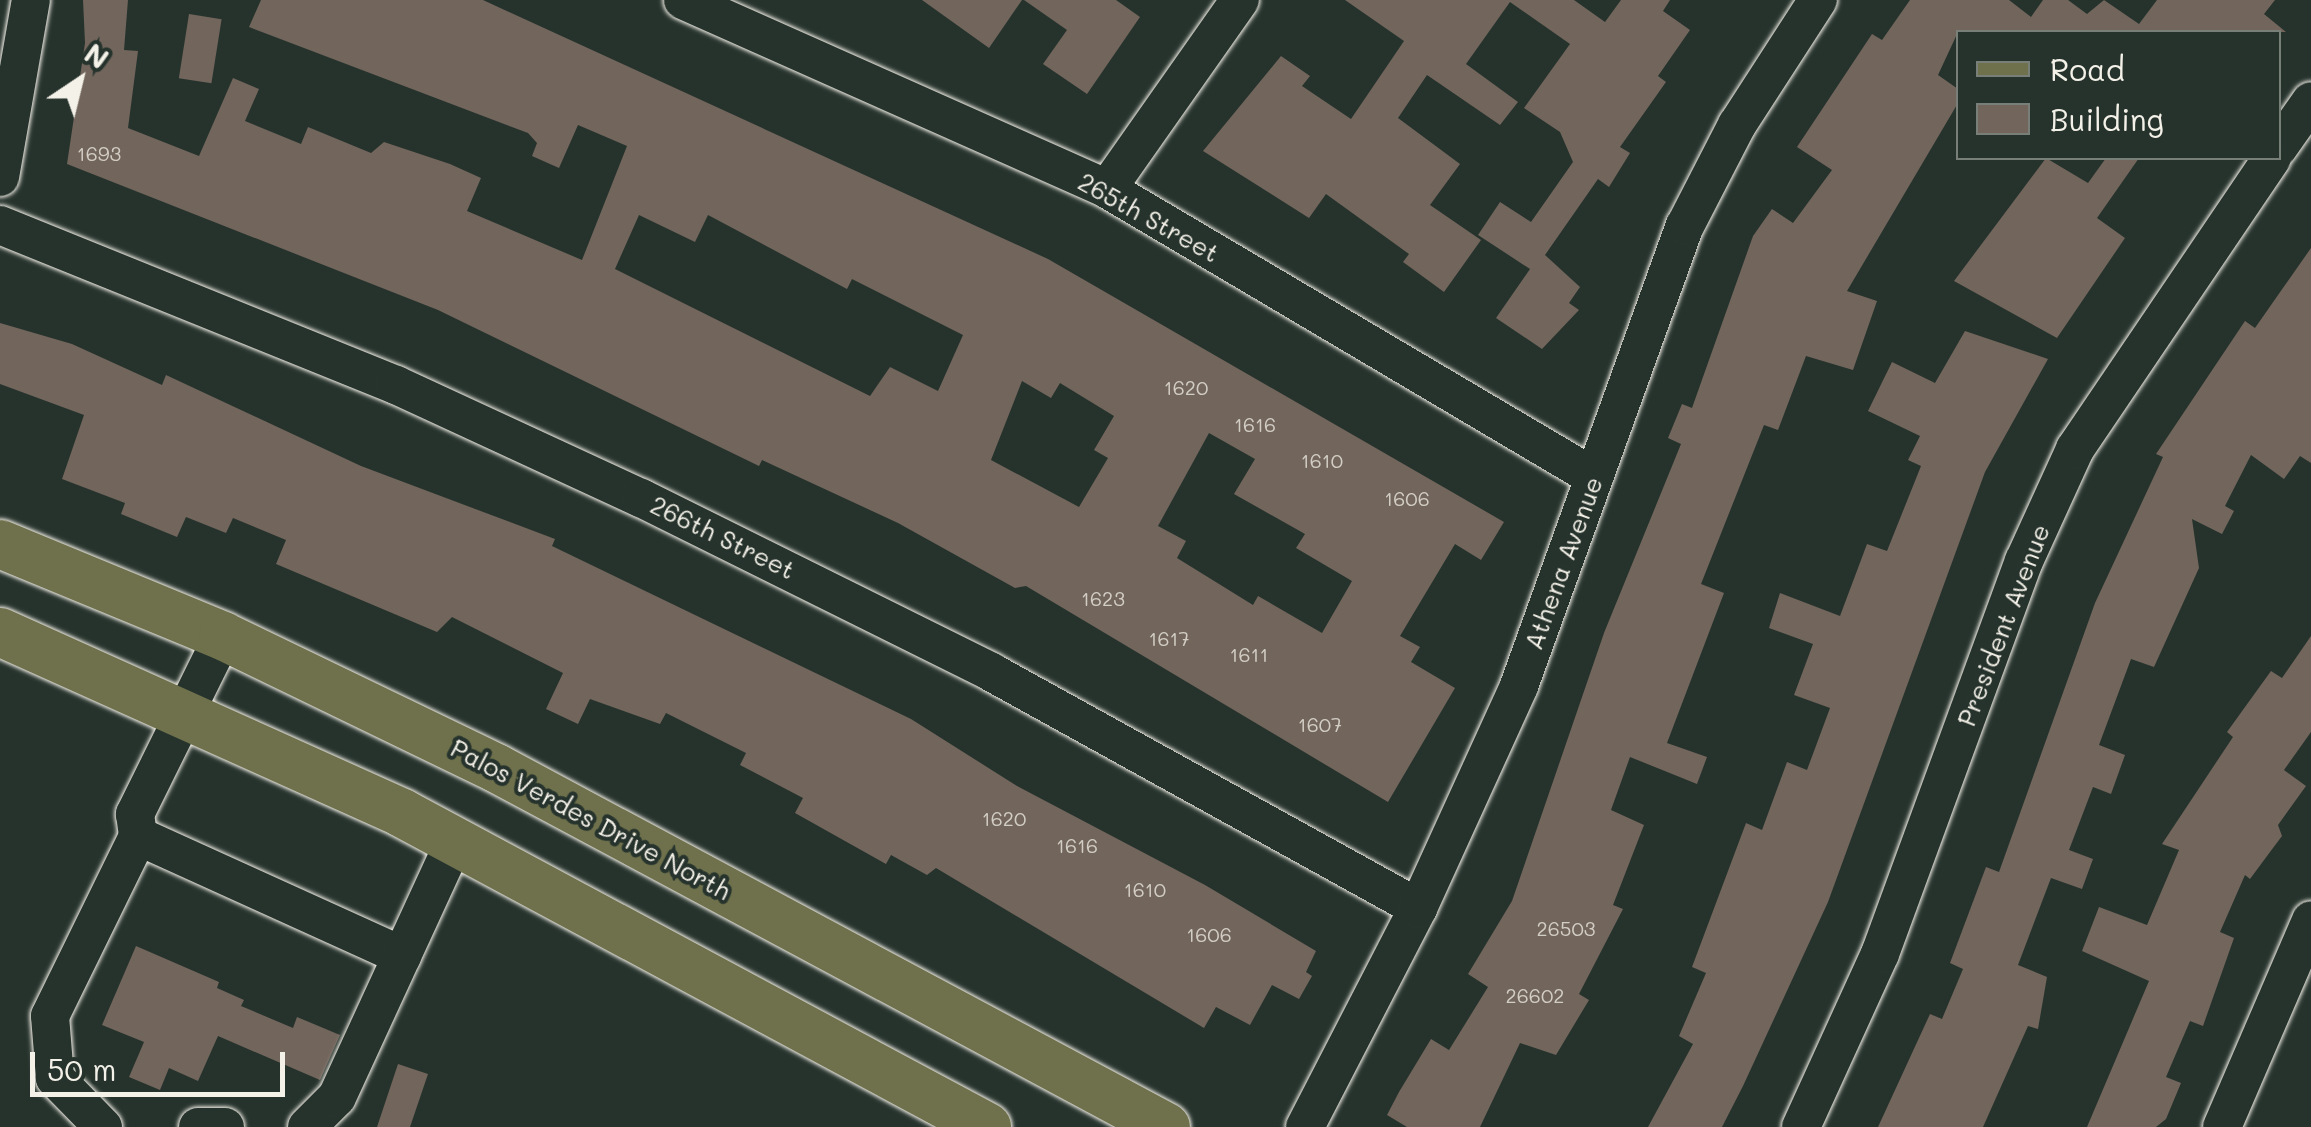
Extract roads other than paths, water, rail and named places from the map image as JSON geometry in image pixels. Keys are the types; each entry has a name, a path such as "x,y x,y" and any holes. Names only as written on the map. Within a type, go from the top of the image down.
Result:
{"main road":[{"name":"Palos Verdes Drive North","path":"0,544 223,636 512,776 1166,1127"},
{"path":"0,632 186,711 455,841 987,1127"}],"street":[{"path":"0,177 31,0"},
{"name":"265th Street","path":"683,0 1107,189 1594,477"},
{"path":"1107,189 1240,0"},
{"name":"Athena Avenue","path":"1305,1127 1418,908 1519,686 1685,226 1736,125 1818,0"},
{"path":"2281,144 2311,102"},
{"name":"President Avenue","path":"1801,1127 1880,954 2024,561 2076,449 2271,160"},
{"name":"266th Street","path":"0,225 396,384 659,506 991,672 1418,908"},
{"path":"103,1127 54,1078 50,1016 138,836 135,814 223,636"},
{"path":"138,836 402,956"},
{"path":"308,1127 337,1097 455,841"},
{"path":"2222,1127 2311,920"},
{"path":"198,1127 224,1127"}]}
